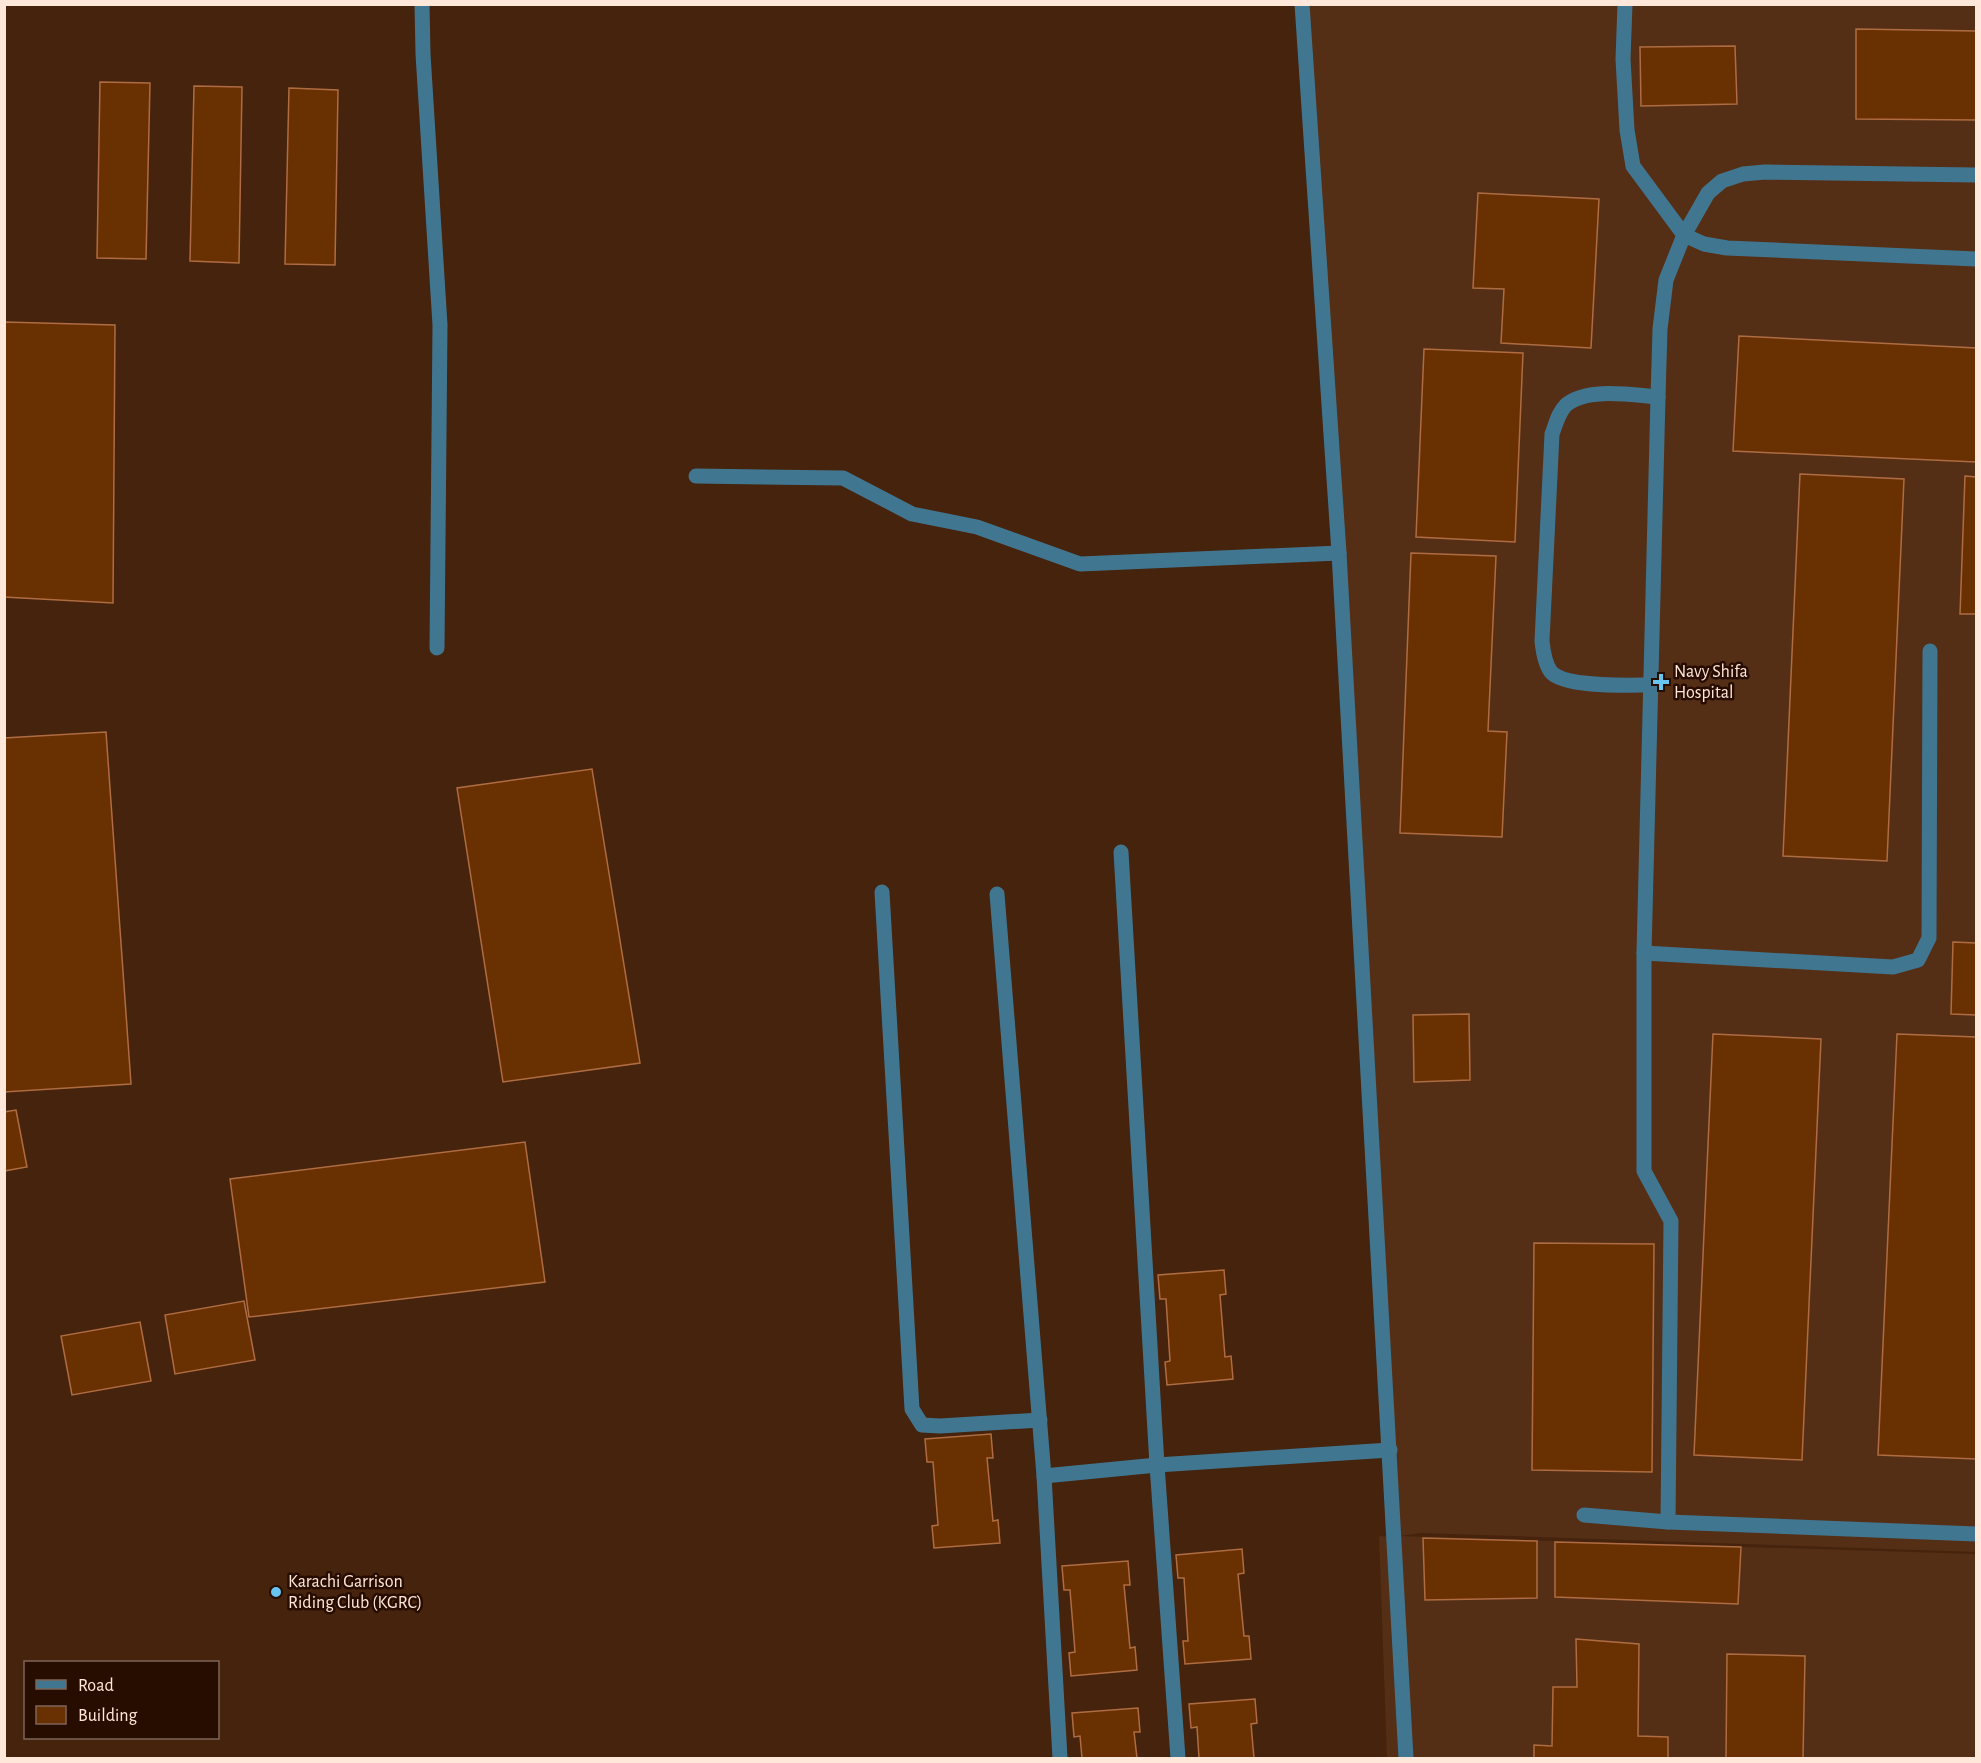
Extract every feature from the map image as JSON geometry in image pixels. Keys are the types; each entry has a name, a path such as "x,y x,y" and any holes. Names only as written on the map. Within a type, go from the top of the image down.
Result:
{"street":[{"path":"422,4 440,325 437,648"},
{"path":"1302,4 1339,553 1406,1758"},
{"path":"1626,4 1623,59 1627,130 1633,166 1684,235 1704,244 1727,248 1977,259"},
{"path":"1668,1521 1671,1221 1644,1171 1644,953 1660,329 1666,280 1684,235 1708,193 1722,181 1743,174 1765,172 1977,175"},
{"path":"1651,685 1584,684 1566,681 1552,673 1544,657 1542,641 1552,434 1558,416 1568,404 1584,397 1603,393 1658,397"},
{"path":"696,476 843,478 912,514 978,527 1080,564 1339,553"},
{"path":"1644,953 1893,967 1918,960 1929,938 1930,651"},
{"path":"1121,852 1157,1465 1179,1758"},
{"path":"882,892 912,1409 922,1425 1040,1420"},
{"path":"997,894 1040,1420 1060,1758"},
{"path":"1044,1476 1157,1465 1390,1450"},
{"path":"1584,1515 1668,1521 1977,1534"}],"shaded area":[{"name":"Navy Shifa Hospital","path":"1302,5 1976,5 1976,1552 1421,1533 1399,1536 1976,1554 1976,1758 1387,1758 1379,1536 1393,1537"}],"building":[{"path":"1856,29 1976,31 1976,120 1856,119"},
{"path":"1735,46 1737,104 1641,106 1640,47"},
{"path":"100,82 150,83 146,259 97,258"},
{"path":"194,86 242,87 239,263 190,261"},
{"path":"289,88 338,90 335,265 285,264"},
{"path":"1478,193 1599,199 1591,348 1501,343 1504,289 1473,288"},
{"path":"4,322 115,325 113,603 4,597"},
{"path":"1739,336 1976,348 1976,462 1733,451"},
{"path":"1424,349 1523,353 1515,542 1416,537"},
{"path":"1800,474 1904,479 1887,861 1783,856"},
{"path":"1965,476 1976,477 1976,614 1960,614"},
{"path":"1411,553 1496,556 1488,731 1507,732 1502,837 1400,833"},
{"path":"106,732 131,1084 4,1092 4,738"},
{"path":"592,769 640,1063 503,1082 457,788"},
{"path":"1953,942 1976,943 1976,1015 1951,1014"},
{"path":"1469,1014 1470,1080 1414,1082 1413,1015"},
{"path":"1713,1034 1821,1039 1802,1460 1694,1455"},
{"path":"1897,1034 1976,1037 1976,1459 1878,1455"},
{"path":"16,1110 27,1167 4,1171 4,1112"},
{"path":"525,1142 545,1282 249,1317 230,1179"},
{"path":"1534,1243 1654,1244 1652,1472 1532,1470"},
{"path":"1224,1270 1226,1294 1220,1295 1225,1357 1231,1356 1233,1379 1167,1385 1165,1362 1170,1361 1166,1299 1160,1299 1158,1275"},
{"path":"244,1301 255,1360 175,1374 165,1315"},
{"path":"140,1322 151,1381 72,1395 61,1336"},
{"path":"991,1434 993,1458 987,1458 993,1521 998,1520 1000,1543 934,1548 932,1526 938,1525 933,1462 927,1462 925,1439"},
{"path":"1423,1538 1537,1541 1537,1598 1425,1600"},
{"path":"1555,1542 1741,1547 1738,1604 1555,1597"},
{"path":"1242,1549 1244,1573 1238,1574 1244,1636 1249,1636 1251,1659 1185,1664 1183,1641 1188,1641 1184,1578 1178,1578 1176,1555"},
{"path":"1128,1561 1130,1585 1124,1585 1130,1648 1135,1647 1137,1670 1071,1676 1069,1653 1075,1652 1070,1590 1064,1590 1062,1566"},
{"path":"1576,1639 1639,1644 1638,1736 1668,1737 1668,1758 1534,1758 1534,1745 1552,1746 1553,1687 1577,1687"},
{"path":"1727,1654 1805,1656 1803,1758 1726,1758"},
{"path":"1255,1699 1257,1723 1251,1724 1254,1758 1199,1758 1197,1727 1191,1728 1189,1704"},
{"path":"1138,1708 1140,1732 1134,1732 1137,1758 1082,1758 1080,1736 1074,1737 1072,1713"}],"place":[{"name":"Navy Shifa Hospital","path":"1661,682"},
{"name":"Karachi Garrison Riding Club (KGRC)","path":"276,1592"}]}
